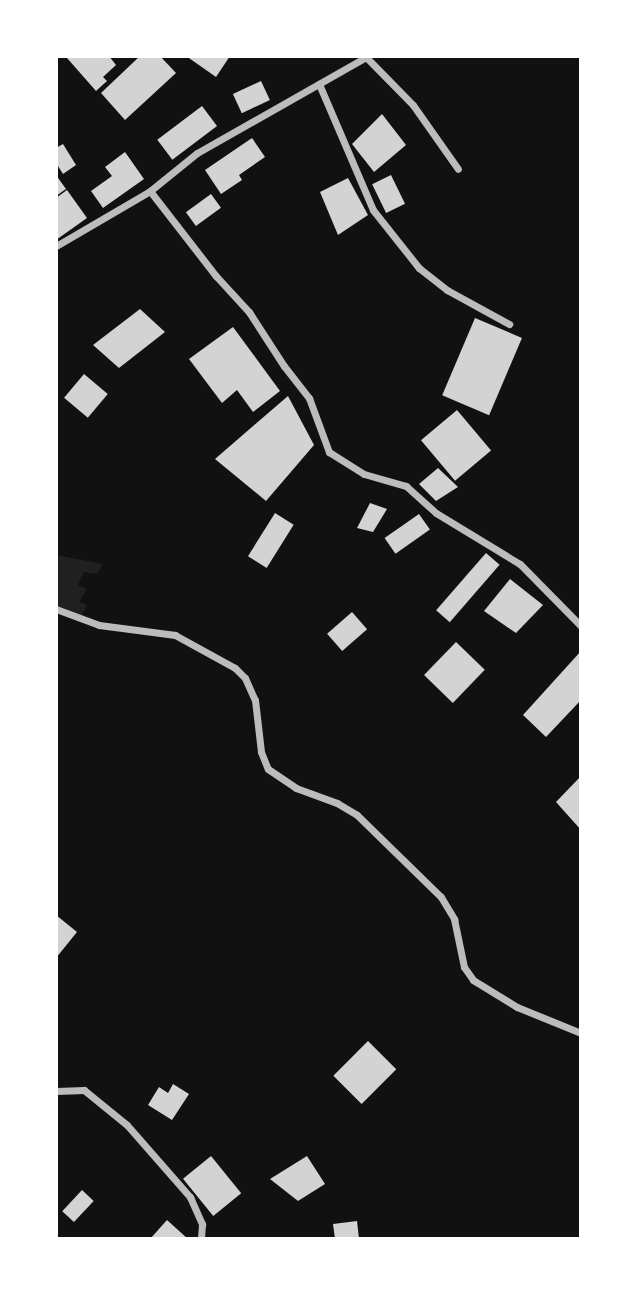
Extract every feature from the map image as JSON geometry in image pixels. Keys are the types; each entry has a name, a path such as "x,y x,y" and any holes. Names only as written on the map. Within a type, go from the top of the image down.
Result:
{"street":[{"path":"56,246 149,191 197,153 367,57 413,105 458,169"},
{"path":"319,84 373,210 419,268 447,290 509,324"},
{"path":"149,191 216,276 249,312 284,366 309,398 329,452 364,474 406,486 436,513 520,564 581,626"},
{"path":"56,609 99,625 175,635 235,668 245,678 256,701 261,752 268,769 296,788 337,803 357,815 441,897 454,919 464,967 473,980 517,1007 581,1033"},
{"path":"56,1091 84,1090 127,1125 190,1197 202,1224 201,1239"}],"shaded area":[{"path":"56,555 103,564 97,574 84,572 78,585 87,589 79,602 87,605 81,617 56,608"}],"building":[{"path":"109,56 116,65 103,77 107,81 96,91 67,58"},
{"path":"140,56 160,56 176,73 125,120 101,93"},
{"path":"186,56 230,56 216,77"},
{"path":"261,81 270,100 242,113 233,94"},
{"path":"202,106 217,126 172,160 157,140"},
{"path":"382,114 406,145 374,172 352,144"},
{"path":"252,138 265,157 239,175 242,180 221,194 205,170"},
{"path":"63,144 76,165 63,174 56,163 56,148"},
{"path":"125,152 144,179 103,208 91,191 112,176 105,167"},
{"path":"56,175 66,189 56,196"},
{"path":"391,175 405,204 386,213 372,184"},
{"path":"348,178 368,215 338,235 320,192"},
{"path":"67,190 87,218 56,240 56,198"},
{"path":"211,194 221,208 196,226 186,212"},
{"path":"140,309 165,332 119,368 93,345"},
{"path":"475,318 522,338 489,415 442,395"},
{"path":"233,327 280,391 253,412 237,390 222,403 189,359"},
{"path":"84,374 108,394 88,418 64,398"},
{"path":"288,396 314,445 266,501 215,459"},
{"path":"457,410 491,451 455,481 421,440"},
{"path":"438,468 458,487 436,501 419,484"},
{"path":"370,503 387,509 373,532 357,528"},
{"path":"275,513 294,525 267,568 248,556"},
{"path":"419,514 430,530 395,554 385,538"},
{"path":"486,553 500,565 450,622 436,610"},
{"path":"510,579 543,605 516,633 484,611"},
{"path":"352,612 367,629 342,651 327,634"},
{"path":"456,642 485,670 453,703 424,675"},
{"path":"581,651 581,700 546,737 523,715"},
{"path":"581,776 581,830 556,802"},
{"path":"56,915 77,932 56,958"},
{"path":"368,1041 396,1069 362,1104 333,1076"},
{"path":"173,1084 189,1094 172,1120 148,1105 159,1087 168,1093"},
{"path":"211,1156 241,1193 213,1216 183,1179"},
{"path":"307,1156 325,1184 298,1201 270,1179"},
{"path":"82,1190 94,1201 74,1222 62,1211"},
{"path":"167,1220 188,1239 150,1239"},
{"path":"357,1221 359,1239 335,1239 333,1224"}]}
